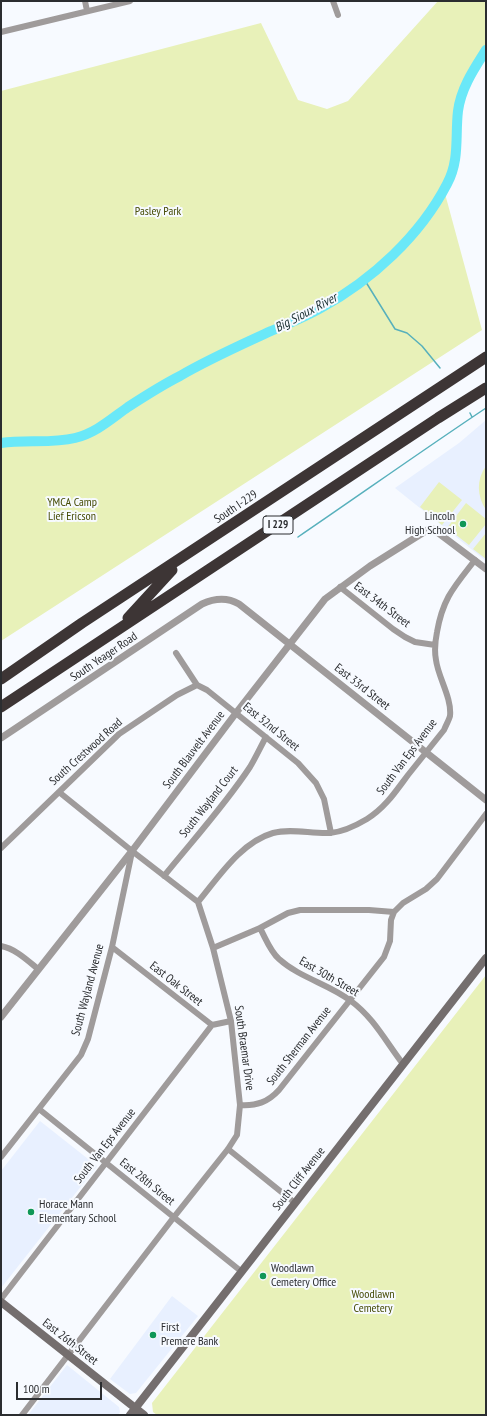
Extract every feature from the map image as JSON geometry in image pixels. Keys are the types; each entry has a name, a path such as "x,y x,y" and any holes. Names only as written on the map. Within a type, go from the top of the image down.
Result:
{"highway":[{"name":"South I-229","path":"1,679 486,357"},
{"name":"I 229","path":"1,707 438,418 486,388"},
{"path":"117,630 182,558"},
{"path":"1,675 41,652"}],"main road":[{"name":"South Cliff Avenue","path":"133,1412 486,958"},
{"name":"East 26th Street","path":"1,1300 133,1412 144,1415"}],"street":[{"path":"85,1 88,11"},
{"path":"1,32 130,1"},
{"path":"332,1 338,15"},
{"name":"South Blauvelt Avenue","path":"1,1017 132,851 236,713 325,599 370,566 425,531 433,529 475,560"},
{"path":"475,560 486,569"},
{"name":"South Van Eps Avenue","path":"198,902 238,854 249,844 273,833 292,831 331,833 349,828 367,819 385,805 444,730 450,717 450,705 439,676 435,645 439,620 444,604 451,590 475,560"},
{"name":"East 34th Street","path":"340,588 405,637 415,642 435,645"},
{"name":"East 33rd Street","path":"220,599 232,600 239,604 486,800"},
{"name":"South Yeager Road","path":"1,738 202,604 220,599"},
{"name":"East 32nd Street","path":"176,653 197,685 207,690 266,736 298,763 316,783 324,798 331,833"},
{"name":"South Crestwood Road","path":"1,848 119,734 177,695 197,685"},
{"name":"South Wayland Court","path":"164,876 224,803 252,765 266,736"},
{"path":"59,792 198,902"},
{"path":"213,948 260,928 288,913 300,910 369,910 394,912 403,903 426,889 437,879 486,814"},
{"name":"South Wayland Avenue","path":"1,1157 81,1055 88,1039 112,947 132,851"},
{"name":"South Braemar Drive","path":"198,902 213,948 231,1021 240,1104"},
{"name":"South Sherman Avenue","path":"240,1104 259,1104 274,1096 384,957 390,941 391,920 394,912"},
{"name":"East 30th Street","path":"260,928 270,948 279,959 291,968 350,1000 365,1013 374,1022 403,1064"},
{"path":"1,946 7,947 18,953 38,969"},
{"name":"East Oak Street","path":"112,947 212,1025"},
{"path":"212,1025 231,1021"},
{"name":"South Van Eps Avenue","path":"1,1300 212,1025"},
{"path":"22,1415 228,1149 237,1135 240,1104"},
{"name":"East 28th Street","path":"39,1109 242,1272"},
{"path":"228,1149 296,1203"}],"shaded area":[{"name":"Lincoln High School","path":"486,420 486,561 395,488 459,443"},
{"name":"Horace Mann Elementary School","path":"40,1121 97,1166 1,1288 1,1171"},
{"path":"172,1296 198,1316 136,1393 130,1394 110,1379"},
{"path":"67,1365 119,1407 120,1412 118,1415 28,1415"}],"green space":[{"name":"Pasley Park","path":"438,1 486,1 486,50 468,78 462,94 458,110 457,152 455,164 444,190 482,330 1,641 1,91 261,23 298,100 327,109 348,101"},
{"path":"486,466 486,510 479,494 479,482"},
{"path":"439,482 462,500 442,525 420,507"},
{"path":"466,503 486,519 486,524 469,545 447,528"},
{"path":"486,533 486,559 473,549"},
{"name":"Woodlawn Cemetery","path":"486,975 486,1415 157,1415 153,1412 152,1403"}],"waterway":[{"name":"Big Sioux River","path":"1,443 66,440 90,433 147,395 191,370 225,352 321,308 340,297 376,270 409,239 436,203 447,184 454,166 457,120 462,94 486,50"},
{"path":"364,279 395,329 407,333 422,346 440,368"},
{"path":"298,537 486,408"},
{"path":"470,413 472,417"}],"place":[{"name":"Lincoln High School","path":"463,524"},
{"name":"Horace Mann Elementary School","path":"31,1212"},
{"name":"Woodlawn Cemetery Office","path":"263,1276"},
{"name":"First Premere Bank","path":"153,1335"}],"park label":[{"name":"YMCA Camp Lief Ericson","path":"72,510"}]}
